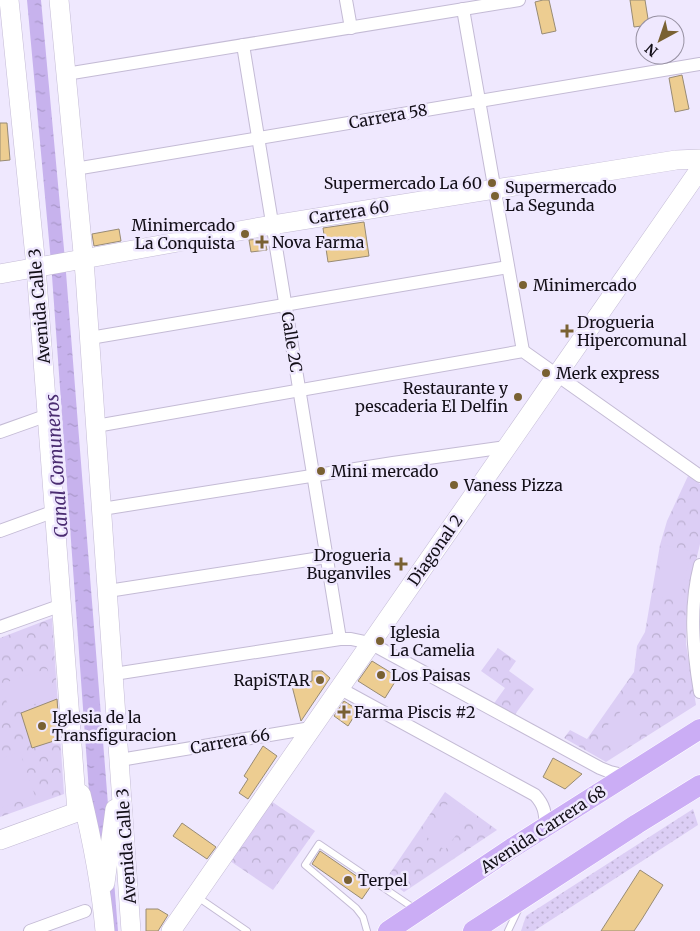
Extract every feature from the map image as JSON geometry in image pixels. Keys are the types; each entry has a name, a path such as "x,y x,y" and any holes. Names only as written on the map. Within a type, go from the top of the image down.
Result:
{"main road":[{"name":"Avenida Calle 3","path":"9,0 42,266 48,414 73,762 81,812 102,902 106,931"},
{"name":"Avenida Calle 3","path":"59,0 75,168 79,260 90,338 132,931"},
{"name":"Carrera 60","path":"0,274 272,225 495,188 676,160 700,159"},
{"name":"Diagonal 2","path":"171,931 700,169"},
{"name":"Avenida Carrera 68","path":"388,931 700,729"},
{"name":"Avenida Calle 3","path":"102,902 120,760"},
{"name":"Avenida Calle 3","path":"73,762 81,812"},
{"path":"473,931 700,785"},
{"path":"0,826 81,812"},
{"path":"0,840 81,812"}],"street":[{"path":"346,0 351,28"},
{"path":"66,74 519,0"},
{"path":"463,9 523,351"},
{"name":"Calle 2C","path":"243,45 340,639"},
{"name":"Carrera 58","path":"75,168 700,64"},
{"path":"90,338 508,267"},
{"path":"96,426 523,351 700,476"},
{"path":"0,432 48,414"},
{"path":"102,509 506,447"},
{"path":"0,531 55,511"},
{"path":"108,591 327,556"},
{"path":"700,565 693,621 696,668 700,692"},
{"path":"0,628 62,605"},
{"path":"114,674 340,639 351,639 370,643 600,768 627,776"},
{"path":"339,688 535,795 543,807 546,827"},
{"name":"Carrera 66","path":"120,760 311,728"},
{"path":"30,931 85,911"}],"lane":[{"path":"367,931 363,917 356,908 305,865 319,844 355,871 418,910"},
{"path":"340,894 344,887"},
{"path":"195,896 247,931"},
{"path":"508,931 525,896"}],"green space":[{"path":"688,476 700,484 700,544 688,594 686,622 686,644 696,705 606,762 564,738 570,730 587,739 634,672 637,646 645,632 660,545 667,521"},
{"path":"664,545 691,551 680,601 654,596"},
{"path":"52,618 64,794 0,817 0,638"},
{"path":"498,648 516,661 509,671 534,689 510,721 490,709 505,688 481,671"},
{"path":"47,669 56,697 10,712 1,684"},
{"path":"628,704 647,722 616,753 598,735"},
{"path":"20,752 35,796 0,808 0,759"},
{"path":"445,792 497,830 404,892 386,879"},
{"path":"271,801 315,831 273,890 230,861"},
{"path":"447,804 468,819 445,850 424,835"},
{"path":"693,809 698,825 534,931 521,931 526,916"}],"water":[{"path":"27,0 41,0 65,260 118,931 99,931 51,262"}],"building":[{"path":"549,0 556,31 542,34 535,2"},
{"path":"630,0 645,0 647,15 635,15 634,27"},
{"path":"682,75 689,109 675,112 669,78"},
{"path":"0,123 7,123 10,160 0,161"},
{"path":"364,222 369,256 328,262 323,228"},
{"path":"119,229 121,241 94,246 92,234"},
{"path":"261,239 265,241 267,250 251,252 249,240"},
{"path":"372,661 398,677 385,698 358,681"},
{"path":"312,671 322,671 330,678 301,721 292,686 312,681"},
{"name":"Iglesia de la Transfiguracion","path":"57,699 60,739 32,748 21,713"},
{"name":"Farma Piscis #2","path":"344,701 358,710 348,726 334,716"},
{"path":"263,746 277,756 248,799 239,793 248,779 244,776"},
{"path":"553,758 582,774 565,789 543,777"},
{"path":"182,823 216,847 207,859 173,836"},
{"name":"Terpel","path":"320,851 371,886 362,899 312,864"},
{"path":"640,870 663,885 642,919 634,931 601,931"},
{"path":"146,909 158,909 168,915 158,931 146,931"}],"place":[{"name":"Supermercado La 60","path":"492,183"},
{"name":"Supermercado La Segunda","path":"495,196"},
{"name":"Minimercado La Conquista","path":"245,234"},
{"name":"Nova Farma","path":"262,242"},
{"name":"Minimercado","path":"523,285"},
{"name":"Drogueria Hipercomunal","path":"567,331"},
{"name":"Merk express","path":"546,373"},
{"name":"Restaurante y pescaderia El Delfin","path":"518,397"},
{"name":"Mini mercado","path":"321,471"},
{"name":"Vaness Pizza","path":"454,485"},
{"name":"Drogueria Buganviles","path":"401,564"},
{"name":"Iglesia La Camelia","path":"380,641"},
{"name":"Los Paisas","path":"381,675"},
{"name":"RapiSTAR","path":"320,680"},
{"name":"Farma Piscis #2","path":"344,712"},
{"name":"Iglesia de la Transfiguracion","path":"42,726"},
{"name":"Terpel","path":"348,880"}],"water label":[{"name":"Canal Comuneros","path":"57,466"}]}
